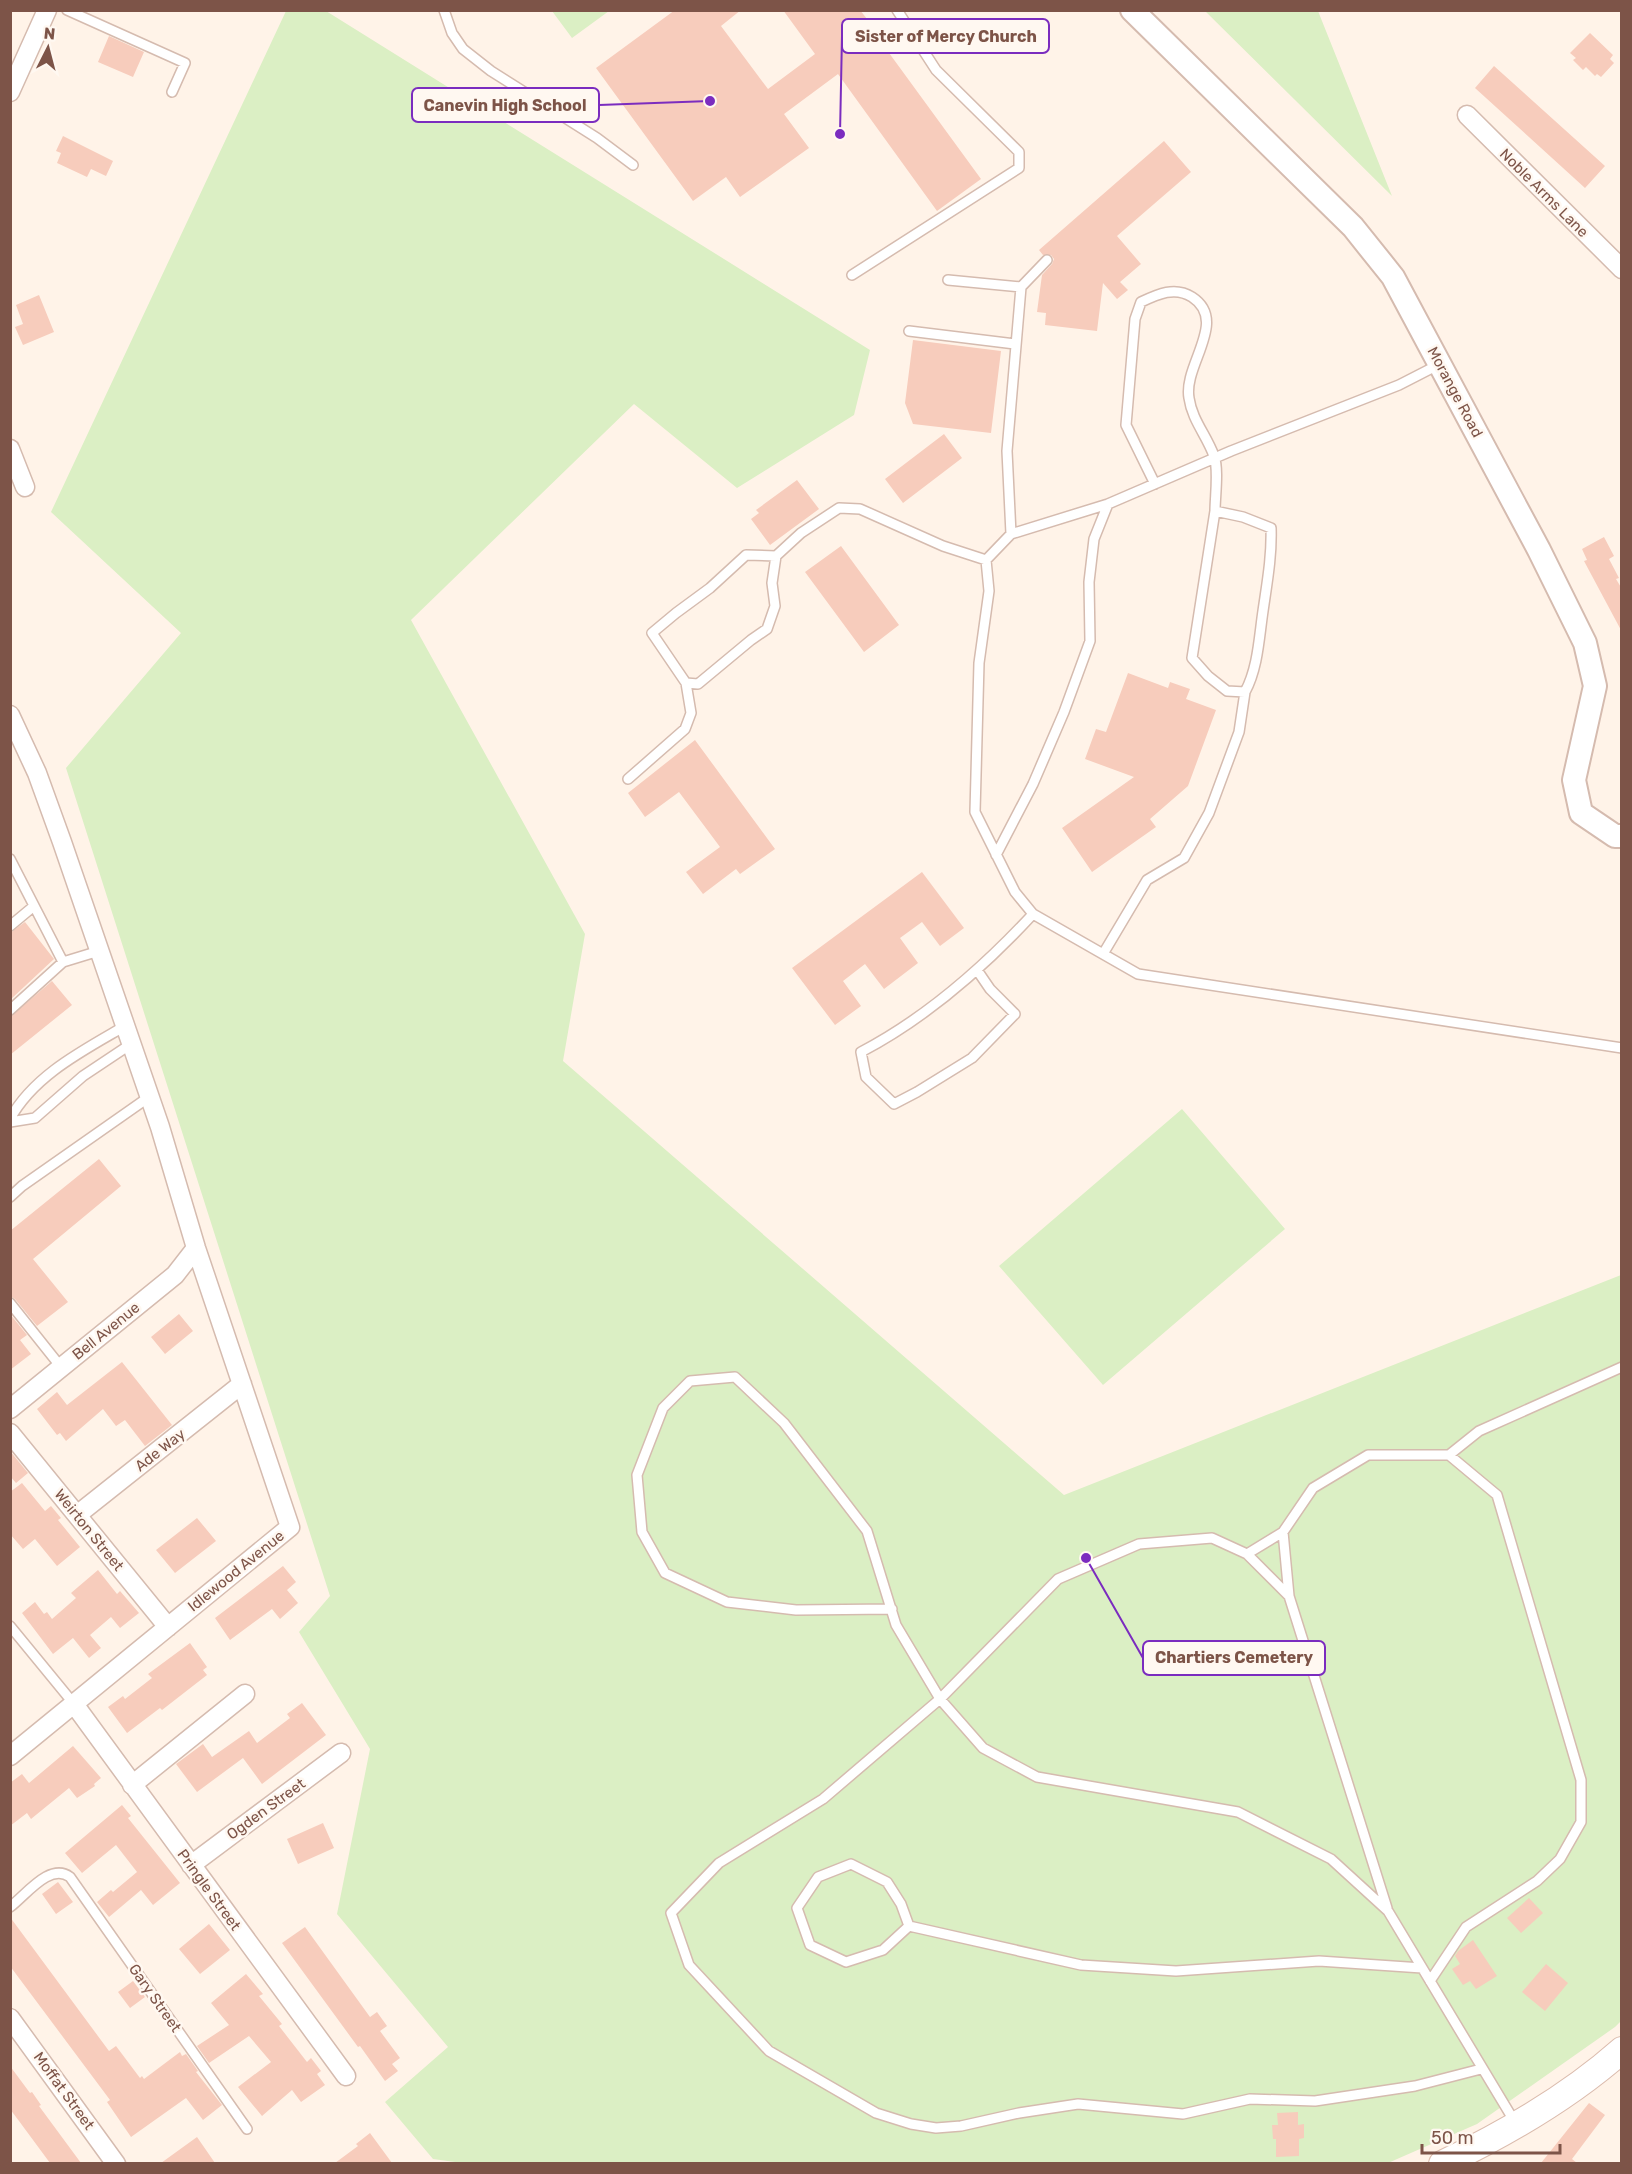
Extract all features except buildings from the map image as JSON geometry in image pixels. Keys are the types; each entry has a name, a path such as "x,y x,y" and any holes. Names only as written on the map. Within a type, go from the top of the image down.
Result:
{"main road":[{"path":"1442,2163 1473,2149 1516,2124 1578,2085 1622,2050"}],"street":[{"path":"10,92 47,10"},
{"name":"Morange Road","path":"1132,10 1353,227 1393,277 1539,549 1585,643 1595,686 1574,780 1581,813 1615,836 1622,836"},
{"name":"Noble Arms Lane","path":"1467,115 1622,269"},
{"path":"10,449 25,487"},
{"name":"Idlewood Avenue","path":"10,715 37,773 125,1026 196,1248 290,1527 10,1756"},
{"name":"Bell Avenue","path":"10,1409 175,1275 196,1248"},
{"name":"Ade Way","path":"77,1515 242,1384"},
{"name":"Weirton Street","path":"10,1433 168,1627"},
{"path":"132,1785 245,1694"},
{"name":"Pringle Street","path":"74,1704 346,2076"},
{"name":"Ogden Street","path":"190,1865 341,1753"},
{"name":"Moffat Street","path":"10,2018 116,2163"}],"lane":[{"path":"66,10 185,63 172,92"},
{"path":"444,10 452,33 463,49 491,70 597,138 633,165"},
{"path":"852,275 1019,168 1019,152 936,70 902,12"},
{"path":"1011,534 1007,452 1021,287 1047,260"},
{"path":"948,280 1021,287"},
{"path":"1155,484 1126,425 1135,319 1141,302 1171,290 1190,296 1207,312 1207,328 1188,379 1188,396 1193,415 1215,458 1215,511 1192,658 1227,692 1245,692"},
{"path":"909,331 1015,344"},
{"path":"1439,364 1399,385 1215,458 1108,504 1011,534 986,560 989,591 979,663 975,812 1015,892 1033,914 1138,974 1622,1048"},
{"path":"996,855 1033,784 1064,712 1090,641 1089,582 1094,539 1108,504"},
{"path":"686,683 698,684 767,629 775,606 772,583 776,556 801,533 839,508 860,509 942,546 986,560"},
{"path":"1102,954 1147,880 1184,858 1209,813 1239,732 1245,692 1252,679 1258,649 1271,550 1271,528 1243,517 1215,511"},
{"path":"628,779 685,729 691,713 686,683 652,633 710,588 746,555 776,556"},
{"path":"10,859 63,962"},
{"path":"10,926 34,906"},
{"path":"977,970 990,989 1015,1014 972,1058 894,1104 866,1077 861,1052 894,1035 943,998 977,970 999,952 1033,914"},
{"path":"10,1010 63,962 99,951"},
{"path":"10,1120 20,1102 67,1060 125,1026"},
{"path":"10,1120 35,1118 83,1076 131,1044"},
{"path":"10,1197 22,1186 149,1097"},
{"path":"10,1303 61,1367"},
{"path":"1247,1554 1283,1532 1313,1488 1368,1455 1449,1455 1479,1431 1622,1368"},
{"path":"892,1610 796,1610 727,1602 665,1573 642,1532 637,1475 663,1408 690,1381 735,1377 784,1423 867,1531 892,1610 896,1624 940,1699 983,1748 1037,1777 1238,1812 1331,1859 1388,1911"},
{"path":"1430,1981 1466,1927 1537,1881 1560,1859 1581,1822 1581,1780 1497,1495 1449,1455"},
{"path":"1283,1532 1289,1596 1388,1911 1516,2124"},
{"path":"1289,1596 1247,1554 1212,1538 1140,1544 1058,1579 940,1699 823,1799 719,1863 671,1913 688,1965 769,2051 876,2113 911,2124 936,2128 961,2126 1019,2113 1078,2104 1183,2114 1250,2099 1316,2101 1414,2086 1481,2068"},
{"path":"10,1626 74,1704"},
{"path":"851,1864 887,1882 901,1904 909,1926 883,1950 846,1962 810,1945 797,1908 818,1877 851,1864"},
{"name":"Gary Street","path":"10,1907 49,1874 60,1872 70,1877 247,2129"},
{"path":"909,1926 1081,1965 1176,1971 1319,1961 1422,1968"}],"green space":[{"path":"286,11 326,11 870,350 854,415 737,488 634,404 411,620 585,934 563,1061 1064,1495 1621,1275 1622,2020 1477,2124 1388,2163 470,2164 433,2159 385,2102 448,2047 337,1914 370,1749 299,1632 330,1596 66,768 181,633 51,512"},
{"path":"552,11 609,11 572,38"},
{"path":"1205,11 1318,11 1392,196"},
{"path":"1182,1109 1285,1229 1103,1385 999,1266"}],"place":[{"name":"Canevin High School","path":"710,101"},
{"name":"Sister of Mercy Church","path":"840,134"},
{"name":"Chartiers Cemetery","path":"1086,1558"}]}
